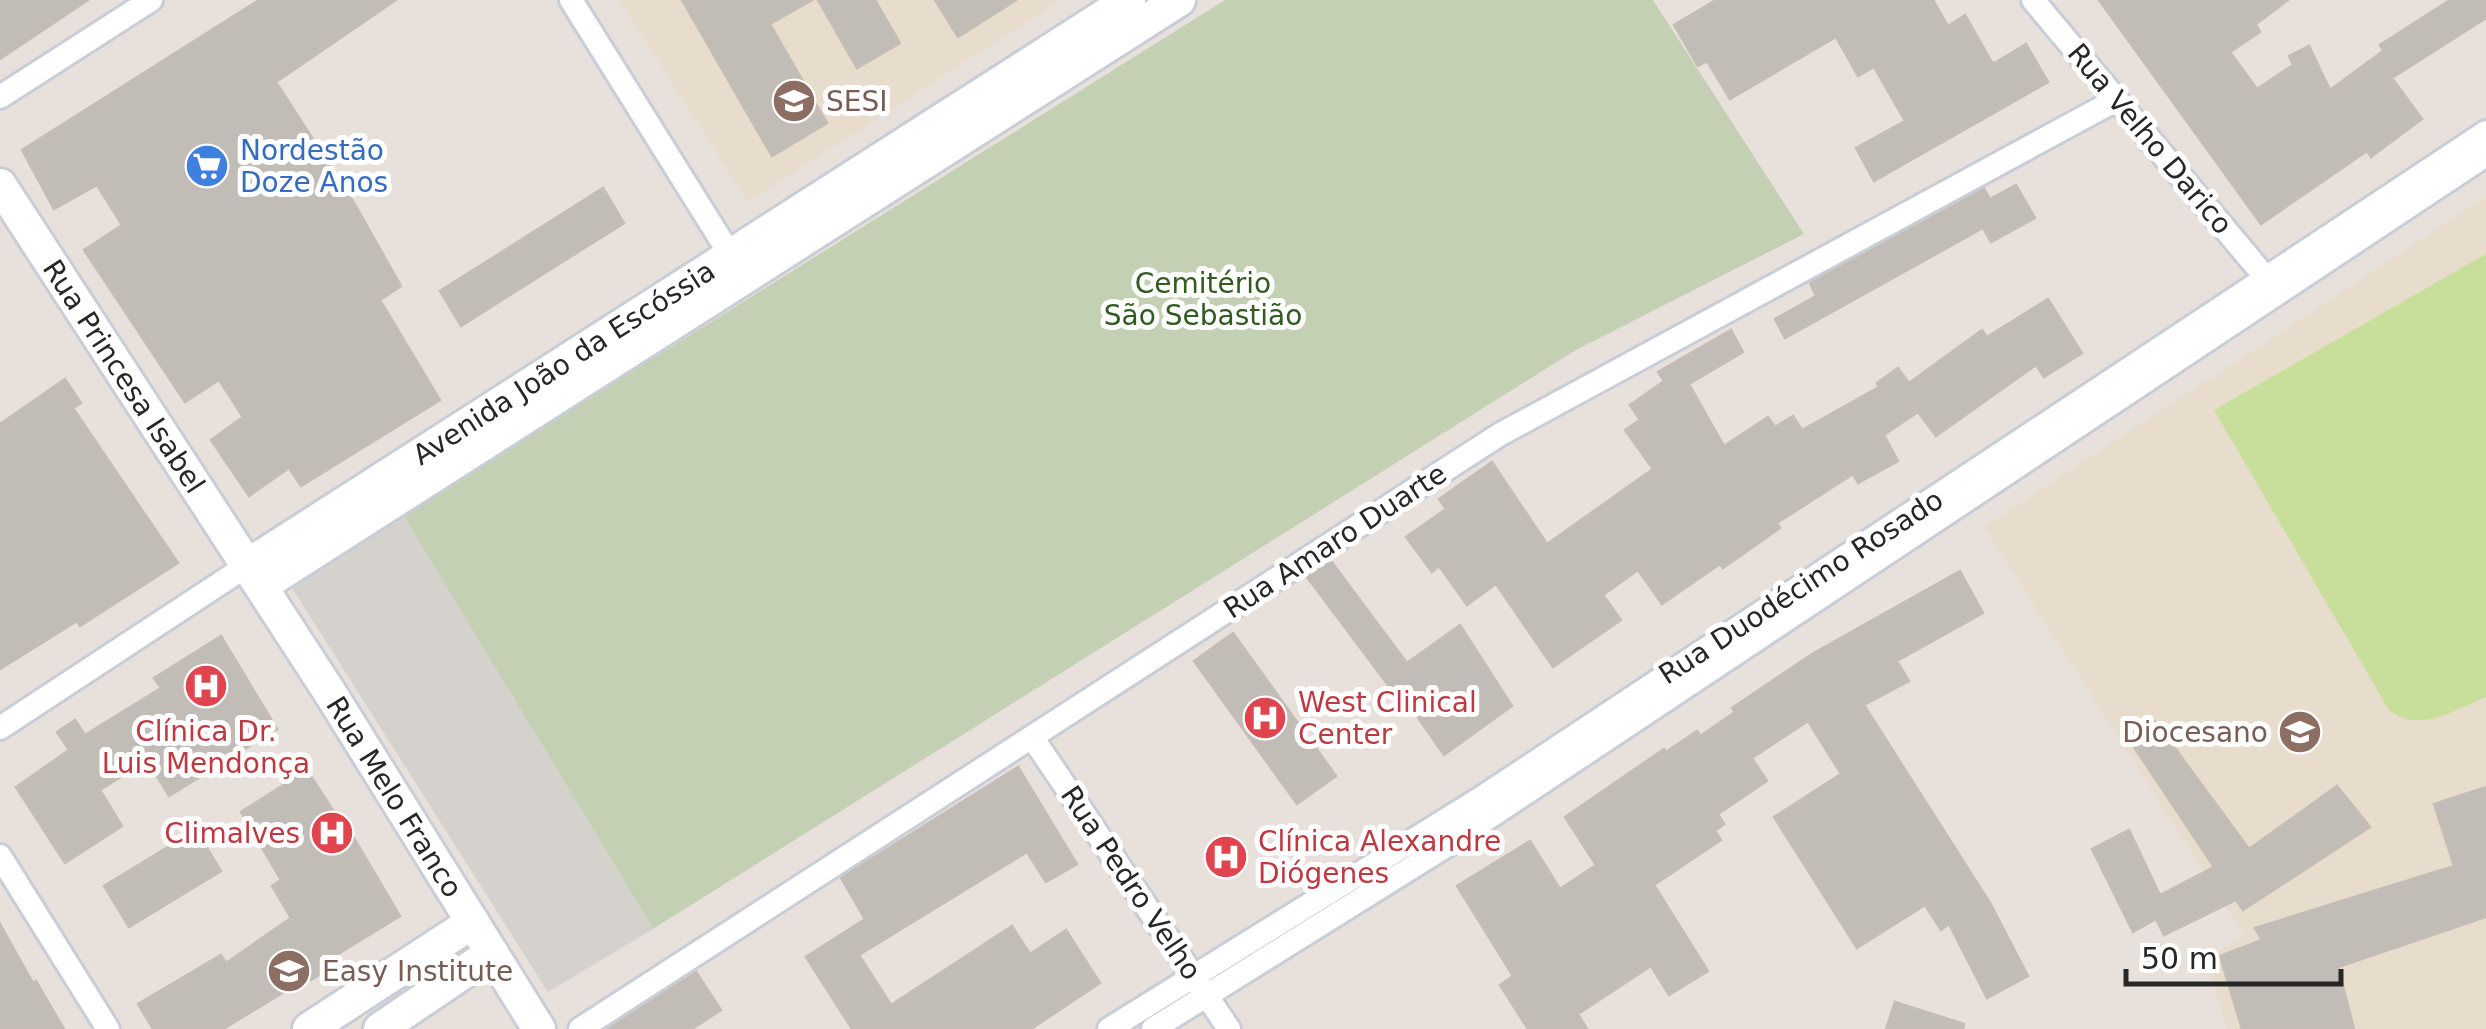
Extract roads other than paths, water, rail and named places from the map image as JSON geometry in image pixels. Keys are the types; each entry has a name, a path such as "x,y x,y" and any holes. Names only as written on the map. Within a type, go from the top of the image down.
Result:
{"main road":[{"name":"Avenida João da Escóssia","path":"255,576 730,256 1129,0"},
{"name":"Avenida João da Escóssia","path":"255,576 1179,0"},
{"name":"Rua Princesa Isabel","path":"0,185 255,576"},
{"name":"Rua Melo Franco","path":"255,576 539,1029"},
{"path":"309,1029 473,922"},
{"path":"380,1029 492,953"}],"street":[{"path":"0,96 151,0"},
{"path":"571,0 730,256"},
{"name":"Rua Velho Darico","path":"2033,0 2266,278"},
{"name":"Rua Amaro Duarte","path":"580,1029 1499,435 2116,100"},
{"name":"Rua Duodécimo Rosado","path":"1153,1029 1200,986 2486,132"},
{"name":"Rua Duodécimo Rosado","path":"1109,1029 1200,986 1494,815 2327,258 2486,156"},
{"name":"Avenida João da Escóssia","path":"0,728 255,576"},
{"name":"Rua Pedro Velho","path":"1032,736 1229,1029"},
{"path":"0,856 108,1029"}],"place":[{"name":"SESI","path":"794,101"},
{"name":"Nordestão Doze Anos","path":"207,166"},
{"name":"Clínica Dr. Luis Mendonça","path":"206,686"},
{"name":"West Clinical Center","path":"1265,718"},
{"name":"Diocesano","path":"2300,732"},
{"name":"Climalves","path":"332,833"},
{"name":"Clínica Alexandre Diógenes","path":"1226,857"},
{"name":"Easy Institute","path":"289,971"}],"park label":[{"name":"Cemitério São Sebastião","path":"1203,299"}]}
